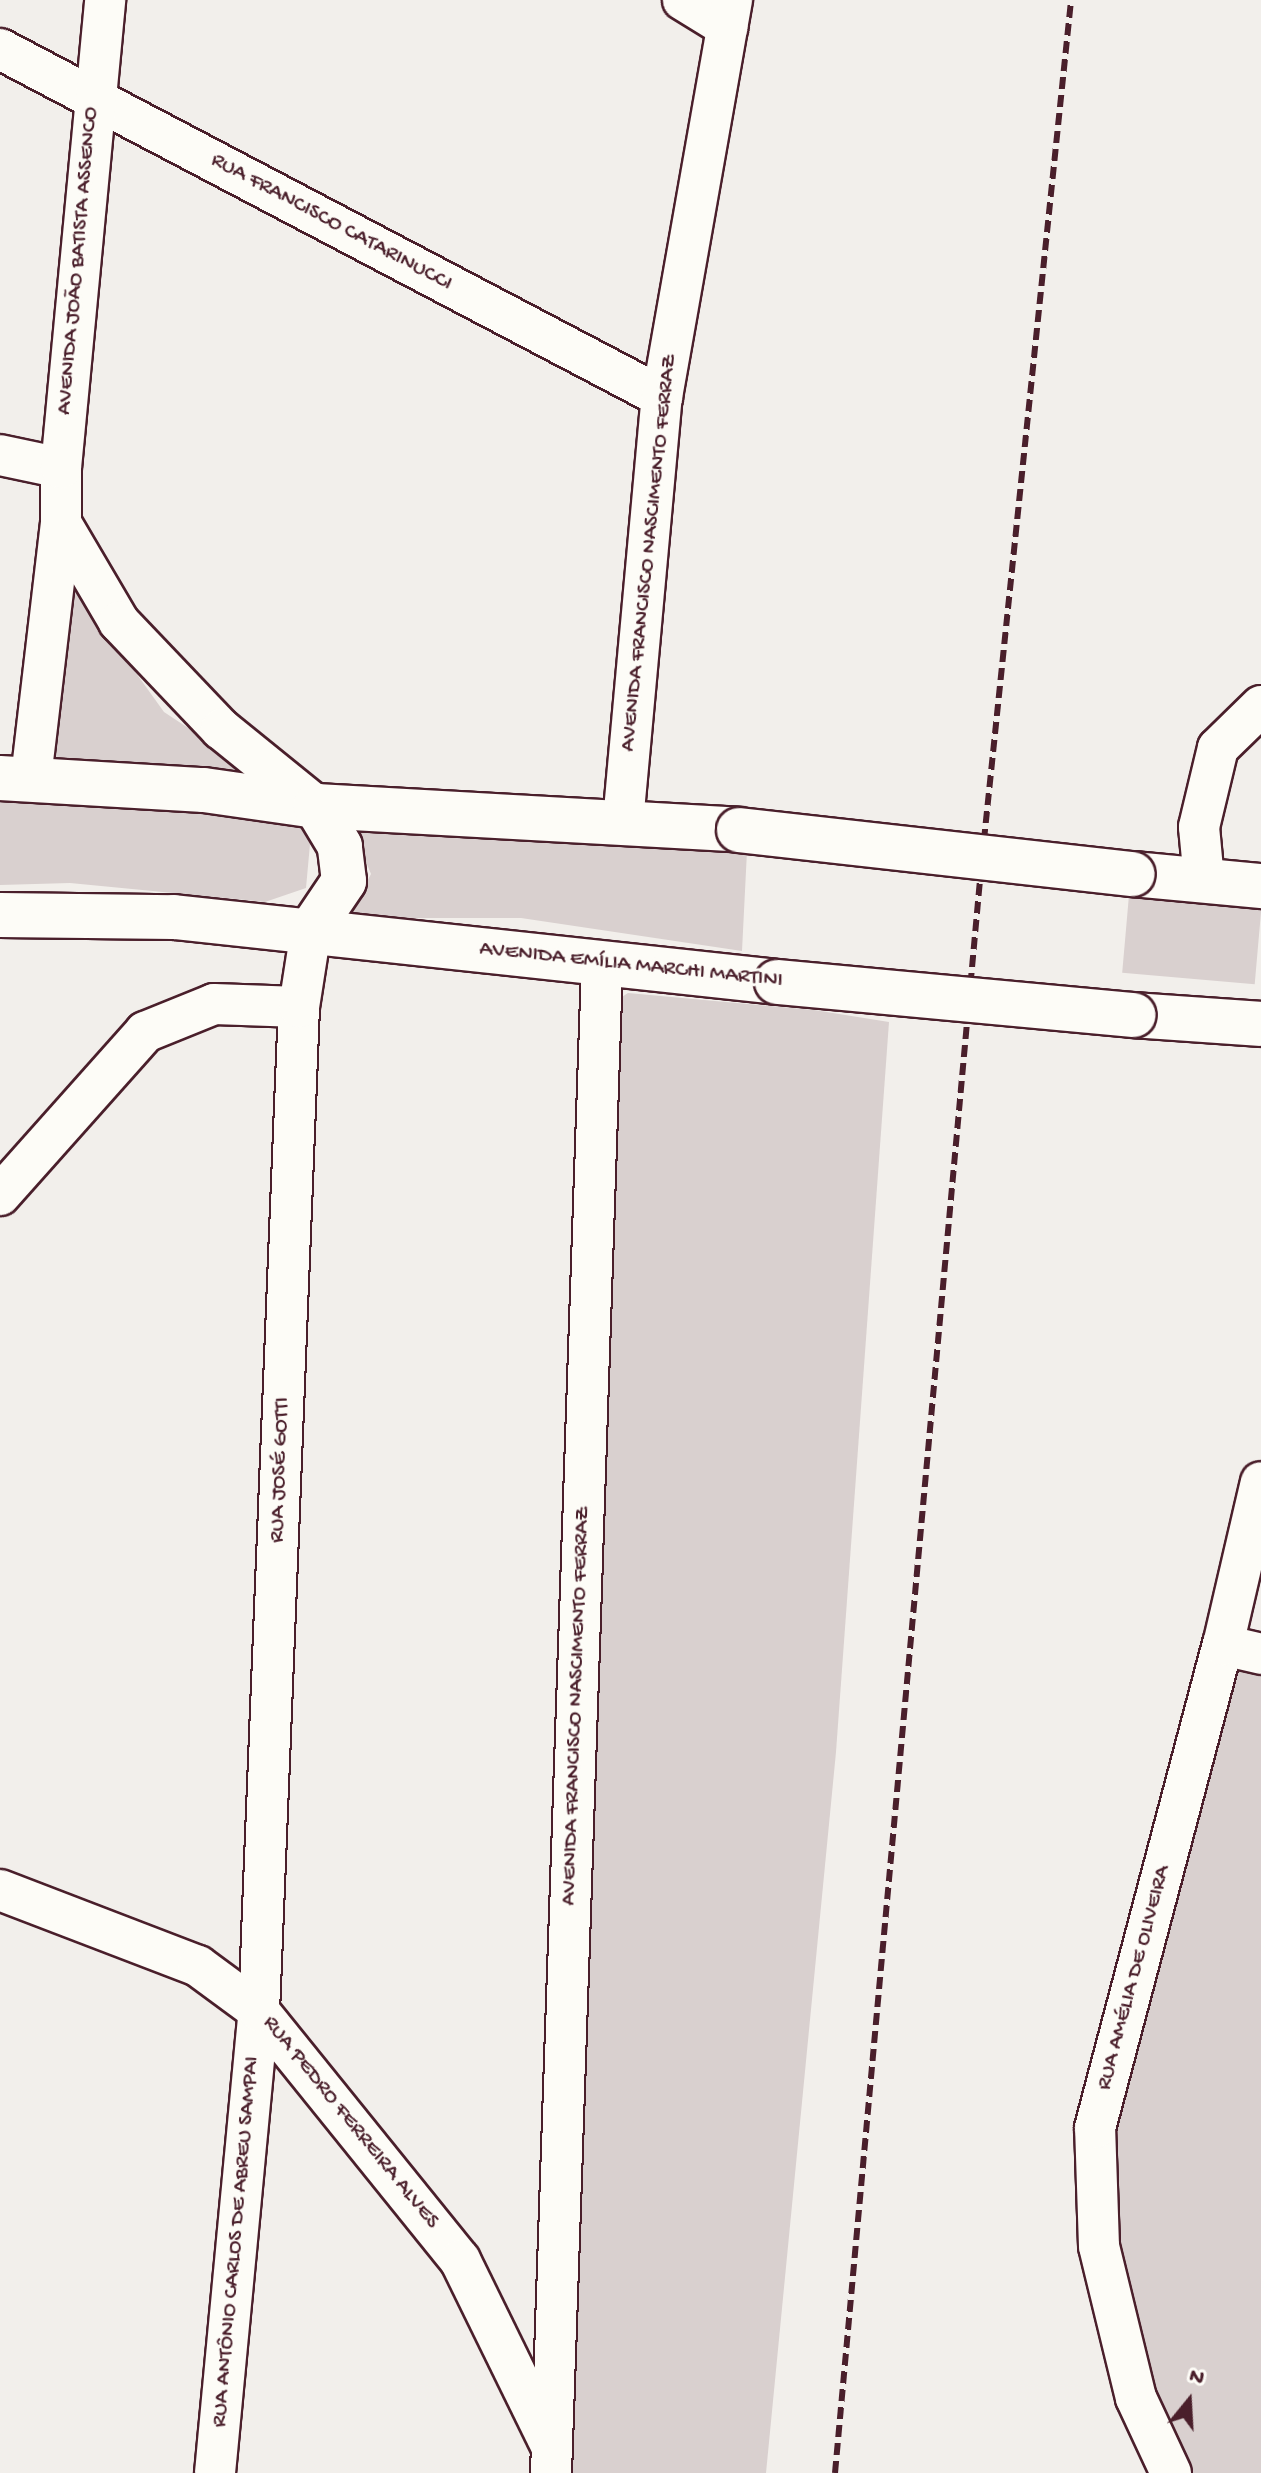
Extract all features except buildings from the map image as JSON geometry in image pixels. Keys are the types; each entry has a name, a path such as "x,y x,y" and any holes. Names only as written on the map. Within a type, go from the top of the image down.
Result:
{"main road":[{"path":"16,778 204,790 316,806 739,830 1261,886"},
{"path":"311,930 344,881 340,846 316,806"},
{"name":"AVENIDA EMÍLIA MARCHI MARTINI","path":"0,915 174,917 777,982 1261,1024"}],"street":[{"name":"AVENIDA JOÃO BATISTA ASSENCO","path":"16,778 61,523 61,468 93,98 105,0"},
{"path":"683,0 730,14"},
{"name":"AVENIDA FRANCISCO NASCIMENTO FERRAZ","path":"623,822 662,397 730,14"},
{"name":"RUA FRANCISCO CATARINUCCI","path":"0,49 662,397"},
{"path":"0,455 61,468"},
{"path":"61,523 119,622 221,729 316,806"},
{"path":"1204,880 1199,827 1218,748 1261,706"},
{"name":"RUA JOSÉ GOTTI","path":"259,2011 299,1007 311,930"},
{"name":"AVENIDA FRANCISCO NASCIMENTO FERRAZ","path":"552,2460 602,964"},
{"path":"0,1195 145,1032 214,1004 299,1007"},
{"name":"RUA AMÉLIA DE OLIVEIRA","path":"1171,2473 1136,2398 1099,2246 1095,2128 1242,1650 1261,1482"},
{"name":"RUA PEDRO FERREIRA ALVES","path":"0,1890 198,1966 259,2011 460,2260 552,2460"},
{"name":"RUA ANTÔNIO CARLOS DE ABREU SAMPAI","path":"215,2473 259,2011"}],"shaded area":[{"path":"70,581 164,712 261,776 49,756"},
{"path":"0,797 57,797 296,820 310,844 306,888 265,902 70,883 0,885"},
{"path":"351,825 747,851 742,951 521,918 348,918 371,874"},
{"path":"1129,895 1261,907 1255,984 1122,973"},
{"path":"628,993 814,1010 889,1022 836,1752 766,2473 565,2473 611,1004"},
{"path":"1236,1668 1261,1674 1261,2473 1189,2473 1151,2388 1116,2259 1108,2133"}],"railway":[{"path":"835,2473 982,859 1071,0"}]}
